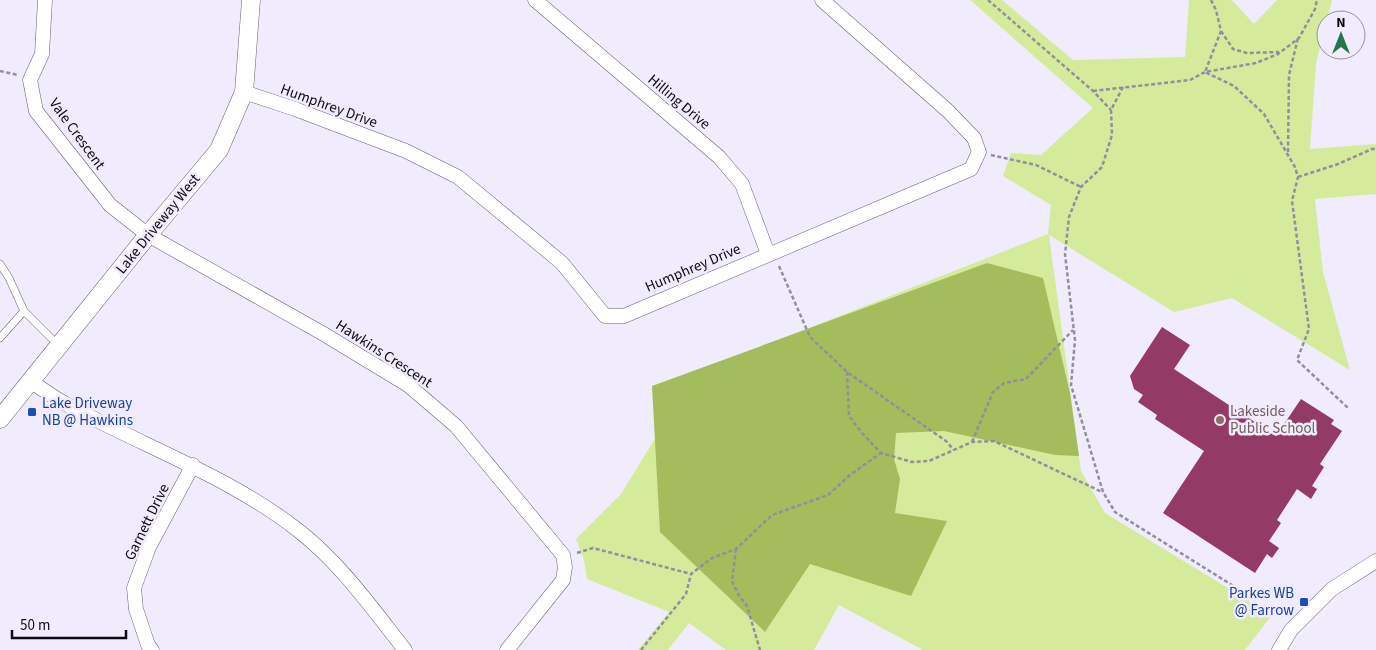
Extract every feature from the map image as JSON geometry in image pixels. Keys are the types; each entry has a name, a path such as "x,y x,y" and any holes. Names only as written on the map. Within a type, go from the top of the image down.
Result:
{"street":[{"path":"30,80 42,54 45,0"},
{"name":"Lake Driveway West","path":"0,420 148,235 219,150 244,92 251,0"},
{"name":"Hilling Drive","path":"535,0 719,157 742,184 770,253"},
{"path":"822,0 948,111 974,138 979,152"},
{"name":"Vale Crescent","path":"30,80 36,111 42,119 110,205 148,235"},
{"name":"Humphrey Drive","path":"244,92 406,152 458,177 562,263 606,316 624,316 971,169 979,152"},
{"name":"Hawkins Crescent","path":"148,235 322,333 408,386 456,426 563,555"},
{"path":"31,382 66,404 193,466 273,511 301,532 337,565 405,650"},
{"name":"Garnett Drive","path":"152,650 148,645 136,609 134,588 149,547 193,466"},
{"path":"507,650 563,580 565,567 563,555"},
{"path":"1279,650 1291,630 1332,589 1376,561"}],"lane":[{"path":"0,264 9,278 24,311 59,347"},
{"path":"0,338 24,311"}],"path":[{"path":"988,0 1093,91 1111,110"},
{"path":"1210,0 1216,10 1221,31 1233,49 1247,53 1280,52"},
{"path":"1288,153 1289,75 1298,38 1316,9 1318,0"},
{"path":"1204,72 1221,31"},
{"path":"1093,91 1190,80 1204,72 1256,64 1280,52 1298,38"},
{"path":"0,71 14,73 30,80"},
{"path":"1204,72 1234,86 1264,114 1295,167 1298,177 1292,201 1309,329 1297,360 1348,408"},
{"path":"1123,87 1111,110 1112,135 1102,167 1081,187 1069,217 1065,254 1075,340 1071,386 1102,492 1115,512 1256,600"},
{"path":"1298,177 1338,164 1376,148"},
{"path":"979,152 1036,165 1081,187"},
{"path":"770,253 810,337 847,372 946,441 954,450"},
{"path":"972,442 993,392 1004,383 1026,379 1073,330"},
{"path":"847,372 849,416 881,453 912,462 929,461 972,442 994,441 1102,492"},
{"path":"641,650 686,594 692,574 712,558 736,549 772,515 828,495 850,475 881,453"},
{"path":"563,555 579,553 593,548 692,574"},
{"path":"736,549 732,581 738,594 747,606 760,650"}],"green space":[{"path":"970,0 1002,0 1073,60 1185,57 1189,0 1232,0 1254,24 1277,0 1332,0 1329,10 1316,10 1317,60 1310,149 1376,144 1376,194 1315,199 1323,272 1350,370 1232,298 1174,312 1049,235 1081,471 1105,513 1272,615 1245,650 923,650 839,605 814,650 726,650 689,623 668,650 638,650 669,612 587,579 584,560 576,539 621,494 659,432 659,387 1048,234 1051,205 1003,176 1011,153 1041,155 1093,108"},
{"path":"987,263 1043,278 1070,393 1079,456 1055,455 944,431 896,433 894,459 900,479 895,513 947,521 911,596 810,564 765,632 660,532 652,386"}],"building":[{"path":"1162,327 1190,345 1174,369 1276,436 1301,399 1334,420 1331,424 1342,431 1320,464 1324,467 1312,486 1317,489 1311,499 1297,489 1277,520 1281,523 1269,541 1279,548 1272,558 1267,554 1255,573 1163,513 1204,451 1155,419 1157,415 1138,402 1143,395 1134,389 1130,376"}],"place":[{"name":"Lake Driveway NB @ Hawkins","path":"32,412"},
{"name":"Lakeside Public School","path":"1220,420"},
{"name":"Parkes WB @ Farrow","path":"1304,602"}]}
